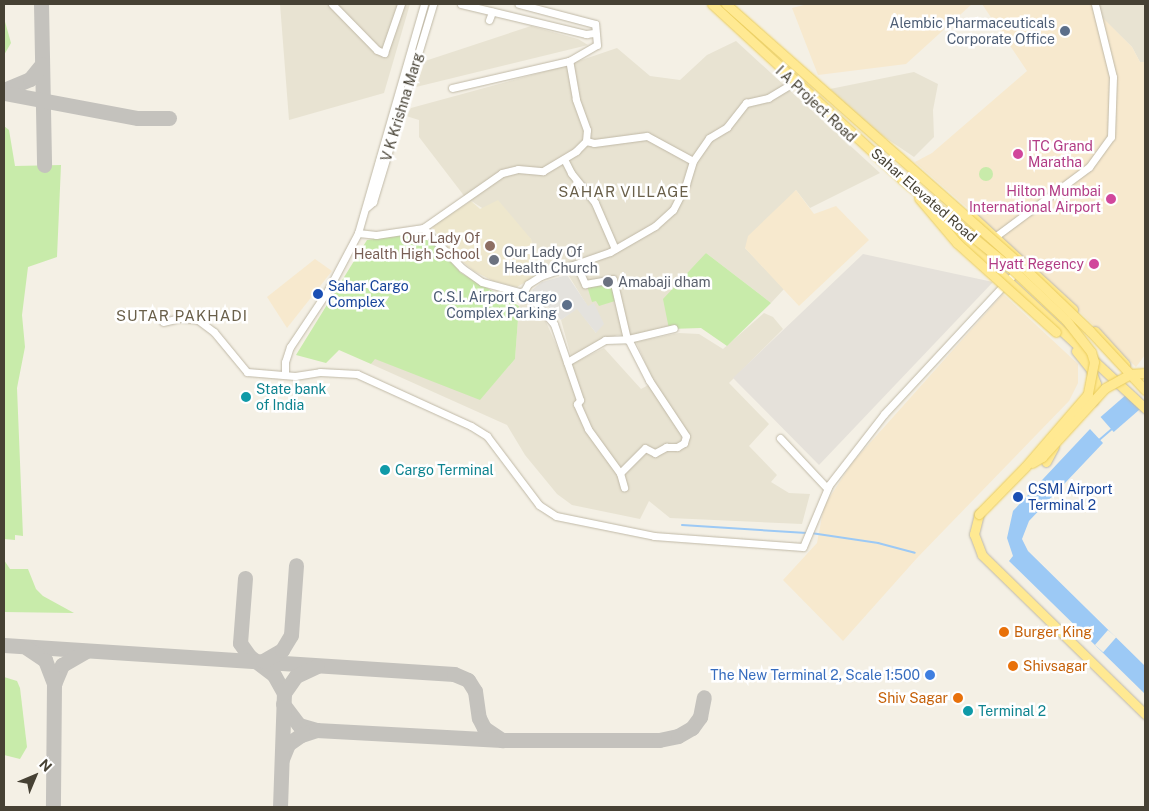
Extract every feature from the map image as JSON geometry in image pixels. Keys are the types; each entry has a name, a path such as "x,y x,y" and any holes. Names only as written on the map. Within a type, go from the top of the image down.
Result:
{"main road":[{"name":"I A Project Road","path":"706,4 714,8 1145,408"},
{"name":"Sahar Elevated Road","path":"730,4 1022,266 1090,330 1144,387"},
{"path":"730,4 852,118 996,236 1113,348 1144,387"},
{"name":"Sahar Elevated Road","path":"714,8 902,179 1012,269 1066,320 1091,352 1094,362 1088,394 1025,467 979,514 974,534 982,556 1145,714"},
{"path":"902,179 957,243 1056,332 1090,368 1097,393 1090,408 1055,445 1046,462"},
{"path":"1025,467 1042,457 1106,388 1130,374 1145,372"}],"street":[{"path":"332,4 377,50 384,53 399,4"},
{"name":"V K Krishna Marg","path":"400,104 424,4"},
{"name":"V K Krishna Marg","path":"285,374 284,362 290,347 328,290 358,233 367,207 366,200 433,4"},
{"path":"461,4 586,34 594,33"},
{"path":"452,88 570,60 594,48 597,41 594,33 595,24 519,4"},
{"path":"714,8 730,4"},
{"path":"996,236 1089,167 1111,137 1113,77 1095,4"},
{"path":"489,20 492,12"},
{"path":"358,233 376,235 423,228 502,173 518,169 542,170 564,159 586,141 587,130 576,99 570,60"},
{"path":"523,293 528,284 541,276 577,266 645,233 673,210 686,184 692,160 709,138 727,127 746,103 768,98 793,83"},
{"path":"586,141 594,143 647,136 692,160"},
{"path":"564,159 571,173 595,203 615,249"},
{"path":"423,228 462,268 482,282 523,293 534,301 554,324 580,400 577,404 588,429 620,473 624,487"},
{"path":"163,322 180,318 198,320 214,332 248,372 357,374 471,426 487,436 539,505 556,516 654,536 803,546 827,488 884,414 1008,279 1025,263"},
{"path":"577,266 585,284 613,279 628,339 649,380 686,436 684,443 677,447 666,447 655,453 645,448 620,473"},
{"path":"567,362 605,340 628,339 674,328"},
{"path":"780,438 827,488"}],"shaded area":[{"path":"280,4 410,4 384,93 289,120"},
{"path":"808,4 972,4 906,64 818,75 792,8"},
{"path":"982,4 1095,4 1097,12 1132,47 1140,62 1145,62 1145,355 1136,367 1029,262 915,162 932,153 1027,71"},
{"path":"1095,4 1145,4 1145,62 1140,62 1132,47 1099,15"},
{"path":"531,26 578,39 588,45 416,87 425,61"},
{"path":"736,41 880,173 810,208 796,190 745,248 784,289 771,303 706,253 669,329 633,336 617,335 571,356 561,320 577,308 596,333 594,304 588,307 564,268 539,274 531,239 465,197 419,137 419,120 406,116 411,108 558,68 617,48 650,76 680,80 707,55"},
{"path":"914,72 938,84 933,110 934,137 914,157 871,128 830,89"},
{"path":"796,190 814,214 836,206 869,240 799,306 745,248 748,236"},
{"name":"Our Lady Of Health High School","path":"498,200 531,239 539,274 517,287 493,281 474,271 452,253 431,226 471,201 480,209"},
{"path":"863,254 993,282 819,465 733,378"},
{"path":"315,259 332,271 287,328 267,297"},
{"name":"C.S.I. Airport Cargo Complex Parking","path":"567,275 588,306 594,303 604,324 596,333 577,309 561,320 532,290 542,282"},
{"path":"1003,294 1078,364 1078,383 1069,401 917,558 843,641 783,580 817,543 824,506 852,463"},
{"path":"526,301 542,313 566,367 604,348 641,389 654,382 636,342 679,333 699,334 723,349 764,313 773,317 783,329 729,383 769,424 749,446 777,475 771,482 789,493 810,494 802,524 670,518 649,501 640,519 572,505 557,494 525,455 507,425 371,364 374,358 480,399 515,359 519,306"}],"green space":[{"path":"4,18 11,43 4,55"},
{"path":"4,126 9,130 15,166 61,165 57,257 28,267 22,315 25,347 17,388 23,536 15,535 15,540 4,539"},
{"path":"986,167 991,169 993,174 991,179 986,181 981,179 979,174 981,169"},
{"path":"419,233 426,234 461,273 519,306 515,359 480,400 375,359 371,364 339,350 326,363 296,355 367,240"},
{"path":"706,253 771,303 727,346 701,328 669,329 663,299"},
{"path":"603,279 605,288 612,287 615,301 599,306 596,301 592,302 587,286"},
{"path":"4,560 10,569 28,569 36,589 43,596 74,613 4,612"},
{"path":"4,677 17,681 20,688 27,747 20,759 4,755"}],"water":[{"path":"1127,394 1140,409 1114,432 1101,417"},
{"path":"1090,429 1103,443 1029,521 1022,539 1028,551 1145,666 1145,694 1009,561 1013,556 1007,538 1013,511"}],"pier":[{"path":"1108,630 1116,637 1103,652 1095,645"}],"waterway":[{"path":"1098,441 1114,427"},
{"path":"682,525 807,533"},
{"path":"811,533 878,543 915,553"}],"taxiway":[{"path":"41,4 44,165"},
{"path":"4,90 30,79 42,64"},
{"path":"4,93 138,118 169,118"},
{"path":"263,661 282,650 291,635 296,565"},
{"path":"245,578 240,643 249,656 274,675 284,693"},
{"path":"4,645 454,674 468,680 475,691 479,718 484,728 502,740"},
{"path":"27,648 45,660 54,684 53,807"},
{"path":"54,684 62,665 86,651"},
{"path":"280,807 284,693 296,676 317,666"},
{"path":"282,759 288,744 301,735 316,730 502,740 659,740 678,736 692,728 700,717 704,697"},
{"path":"283,704 299,725 316,730"}],"place":[{"name":"Alembic Pharmaceuticals Corporate Office","path":"1065,31"},
{"name":"ITC Grand Maratha","path":"1018,154"},
{"name":"Hilton Mumbai International Airport","path":"1111,199"},
{"name":"Our Lady Of Health High School","path":"490,246"},
{"name":"Our Lady Of Health Church","path":"494,260"},
{"name":"Hyatt Regency","path":"1094,264"},
{"name":"Amabaji dham","path":"608,282"},
{"name":"Sahar Cargo Complex","path":"318,294"},
{"name":"C.S.I. Airport Cargo Complex Parking","path":"567,305"},
{"name":"State bank of India","path":"246,397"},
{"name":"Cargo Terminal","path":"385,470"},
{"name":"CSMI Airport Terminal 2","path":"1018,497"},
{"name":"Burger King","path":"1004,632"},
{"name":"Shivsagar","path":"1013,666"},
{"name":"The New Terminal 2, Scale 1:500","path":"930,675"},
{"name":"Shiv Sagar","path":"958,698"},
{"name":"Terminal 2","path":"968,711"}],"district":[{"name":"SAHAR VILLAGE","path":"624,192"},
{"name":"SUTAR PAKHADI","path":"182,316"}]}
